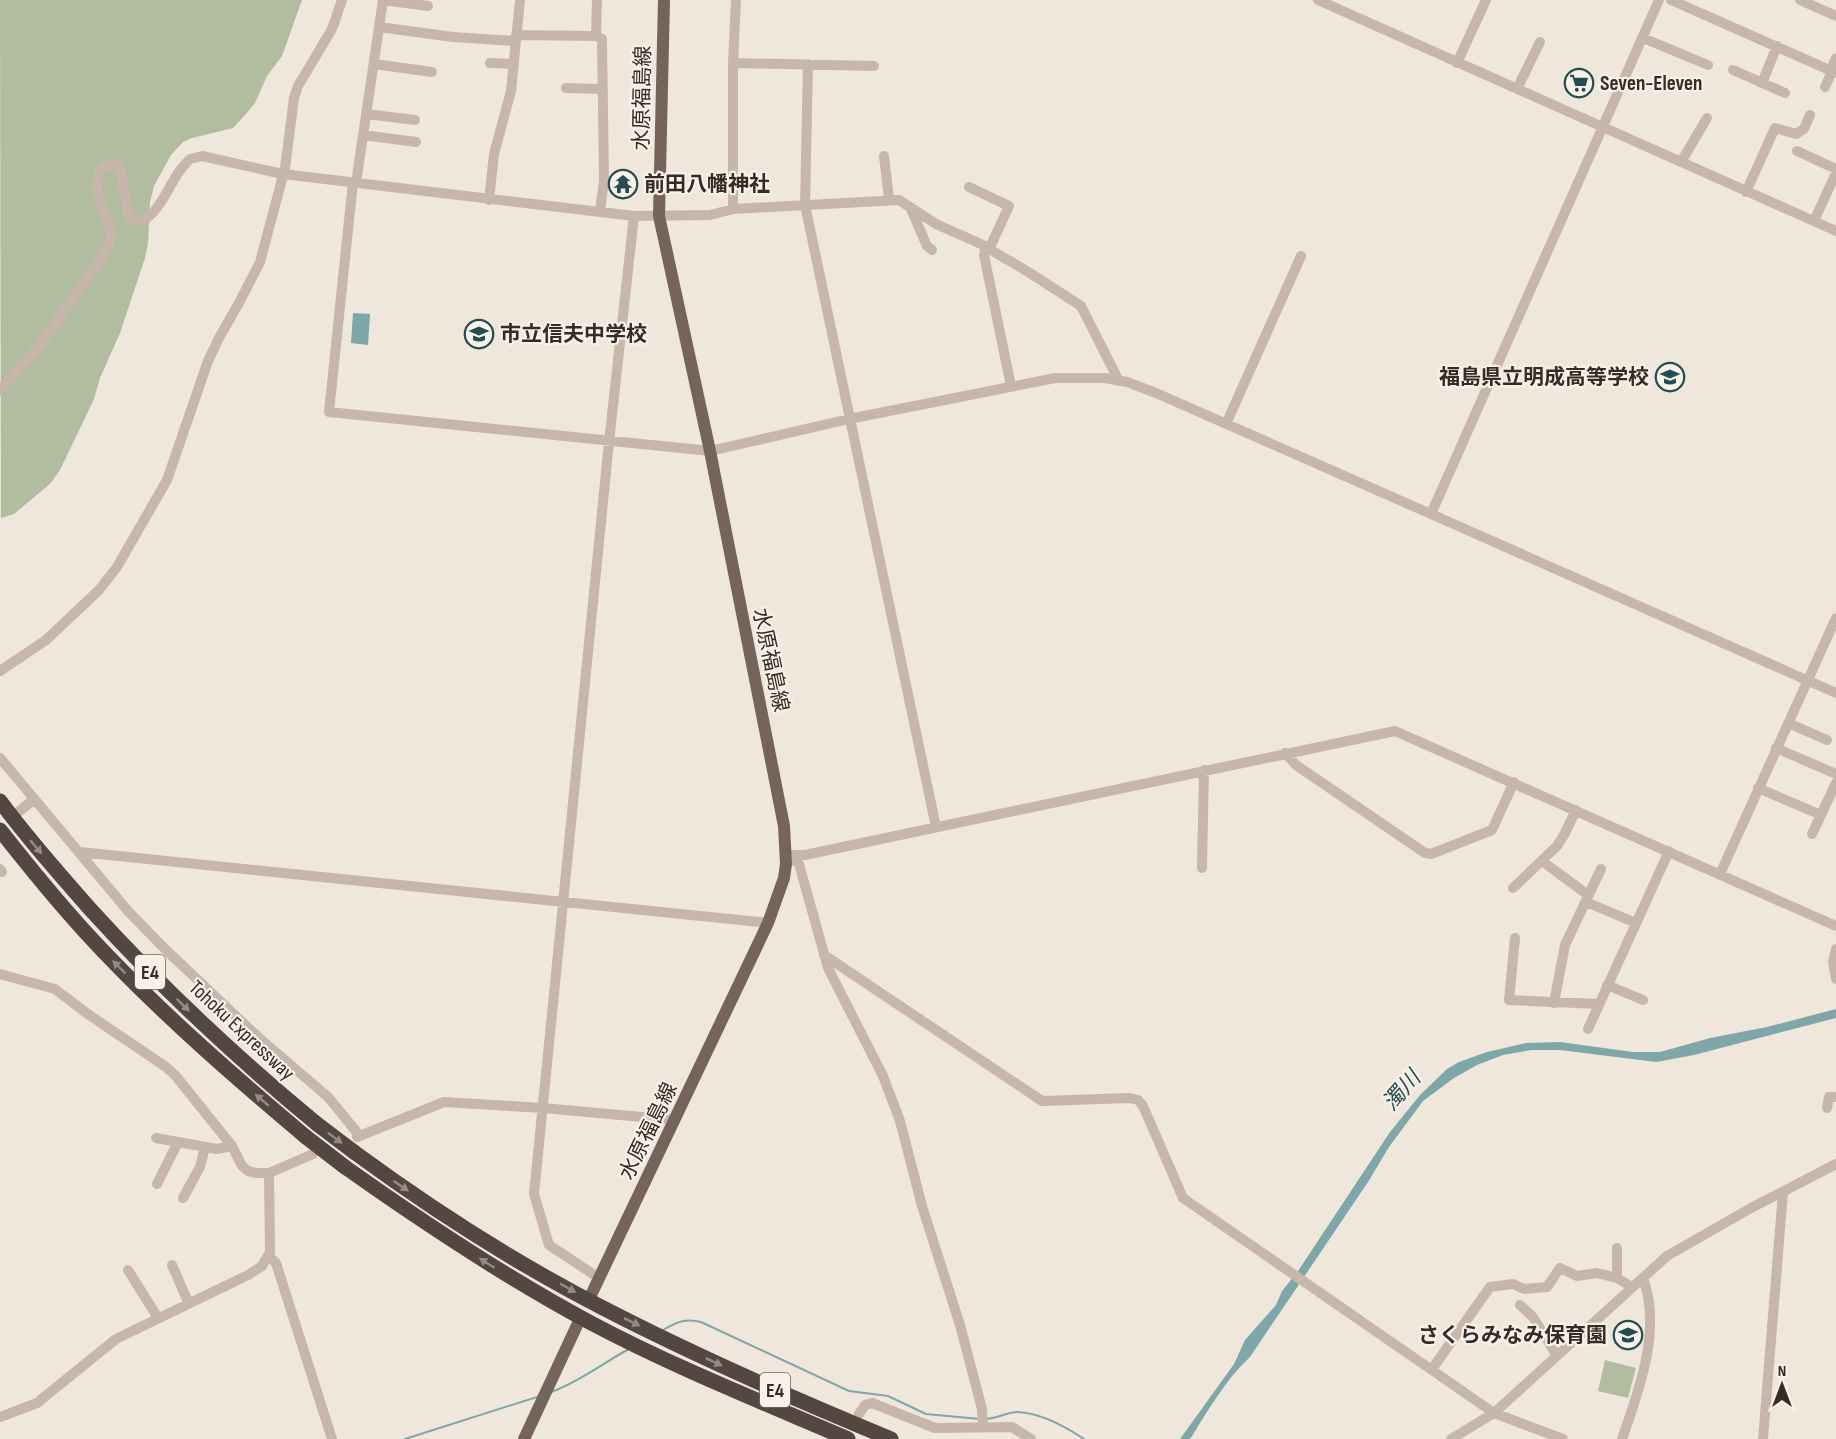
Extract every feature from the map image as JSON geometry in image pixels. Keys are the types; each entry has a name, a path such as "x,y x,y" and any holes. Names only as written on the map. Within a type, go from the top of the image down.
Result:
{"highway":[{"name":"Tohoku Expressway","path":"0,801 66,882 172,994 226,1047 317,1124 357,1142"},
{"name":"Tohoku Expressway","path":"0,830 49,891 111,959 214,1059 306,1137 418,1219 489,1265 585,1322"},
{"name":"E4","path":"357,1142 402,1187 490,1244 604,1308 779,1391 891,1439"},
{"name":"E4","path":"585,1322 695,1374 848,1439"}],"main road":[{"name":"水原福島線","path":"592,1293 768,923 784,878 787,855 776,782 732,572 710,452 658,216 664,0"},
{"path":"524,1439 545,1394 585,1322"}],"street":[{"path":"0,671 46,640 99,590 117,567 167,480 208,361 260,262 283,174 294,98 298,86 332,29 342,0"},
{"path":"428,6 383,0 355,182 329,412 710,452 849,419 1011,386 1073,376 1119,381 1156,393 1836,693"},
{"path":"489,200 494,154 507,108 514,64 520,0"},
{"path":"596,36 597,0"},
{"path":"733,209 733,63 736,0"},
{"path":"1318,0 1836,231"},
{"path":"1457,63 1486,0"},
{"path":"1431,514 1659,0"},
{"path":"1671,0 1833,71"},
{"path":"1800,0 1836,16"},
{"path":"379,27 453,37 596,36 602,39 604,181 600,211"},
{"path":"1643,38 1708,65"},
{"path":"1517,89 1540,42"},
{"path":"1762,83 1777,46"},
{"path":"1826,87 1836,58"},
{"path":"490,63 514,64"},
{"path":"733,63 874,66"},
{"path":"374,64 432,72"},
{"path":"808,64 805,205 936,827"},
{"path":"1733,70 1785,93"},
{"path":"566,88 602,89"},
{"path":"366,114 415,120"},
{"path":"1746,192 1775,128 1796,134 1804,129 1810,115"},
{"path":"1681,162 1707,118"},
{"path":"363,135 416,142"},
{"path":"1797,152 1836,171 1814,221"},
{"path":"0,390 51,332 111,239 110,225 98,196 98,177 103,166 112,163 117,165 121,171 128,214 132,220 136,221 148,217 162,201 182,168 195,156 210,157 283,174 634,216 710,215 733,209 899,200 936,224 987,248 1081,306 1119,381"},
{"path":"884,156 890,199"},
{"path":"969,188 1009,206 984,255 1011,386"},
{"path":"911,209 927,246 932,250"},
{"path":"599,1278 549,1245 534,1194 609,441 634,216"},
{"path":"1226,424 1301,256"},
{"path":"1720,874 1836,618"},
{"path":"1788,723 1827,740"},
{"path":"787,855 805,855 1395,731 1836,926"},
{"path":"1776,748 1836,774"},
{"path":"1285,753 1296,765 1425,853 1431,854 1492,830 1514,782"},
{"path":"0,758 33,800 80,852 87,865 107,888 164,948 258,1037 328,1097 357,1142 444,1102 675,1120"},
{"path":"1202,868 1204,770"},
{"path":"1812,834 1836,783"},
{"path":"1758,788 1821,815"},
{"path":"17,813 33,800"},
{"path":"1513,888 1557,846 1576,810"},
{"path":"1588,1029 1669,851"},
{"path":"80,852 768,923"},
{"path":"787,855 799,864 828,968 883,1076 900,1121 922,1206 960,1325 981,1409 983,1427"},
{"path":"1542,861 1587,899 1636,923"},
{"path":"1554,1003 1563,953 1601,869"},
{"path":"1515,938 1509,1000 1599,1004"},
{"path":"1836,949 1833,962 1836,979"},
{"path":"824,955 1042,1101 1130,1098 1138,1100 1143,1106 1183,1198 1494,1413 1563,1439"},
{"path":"0,974 56,989 85,1012 166,1067 232,1146 242,1166 248,1171 269,1173 313,1154"},
{"path":"1607,986 1643,1000"},
{"path":"1827,1108 1829,1097 1836,1097"},
{"path":"156,1138 217,1149 232,1146"},
{"path":"157,1184 178,1142"},
{"path":"183,1198 200,1167 205,1147"},
{"path":"1451,1439 1494,1413 1673,1252 1836,1164"},
{"path":"0,1417 37,1403 107,1345 262,1266 268,1257 270,1245 269,1173"},
{"path":"1763,1439 1783,1192"},
{"path":"1617,1248 1617,1278"},
{"path":"268,1257 276,1263 332,1439"},
{"path":"172,1265 189,1304"},
{"path":"1432,1369 1490,1287 1513,1284 1524,1289 1547,1287 1560,1268 1577,1276 1597,1273 1617,1278 1632,1287"},
{"path":"128,1270 158,1318"},
{"path":"1622,1439 1639,1387 1647,1353 1650,1322 1648,1298 1642,1278"},
{"path":"1520,1305 1533,1317 1557,1356"},
{"path":"859,1414 865,1405 872,1403 935,1428 1012,1427 1031,1439"}],"green space":[{"path":"0,0 302,0 282,56 267,76 255,103 246,114 233,128 192,138 183,142 171,155 154,186 150,202 145,258 120,333 100,378 94,399 60,470 51,483 14,514 1,518"},
{"path":"1605,1360 1636,1368 1628,1398 1598,1391"}],"water":[{"path":"353,313 370,314 368,345 351,343"},
{"name":"濁川","path":"1836,1009 1836,1018 1694,1055 1656,1062 1560,1050 1531,1050 1503,1055 1477,1065 1454,1078 1423,1101 1389,1147 1368,1182 1250,1357 1225,1386 1190,1439 1180,1439 1234,1364 1245,1340 1276,1305 1282,1291 1298,1271 1390,1132 1420,1095 1447,1069 1487,1052 1526,1043 1560,1042 1633,1052 1660,1052"}],"waterway":[{"path":"663,1330 681,1321 701,1322 849,1391 888,1396 926,1414 980,1419"},
{"path":"551,1392 581,1378 629,1349"},
{"path":"405,1439 540,1396"},
{"path":"985,1419 1014,1412 1027,1413 1053,1421 1084,1439"}],"place":[{"name":"Seven-Eleven","path":"1579,83"},
{"name":"前田八幡神社","path":"623,184"},
{"name":"市立信夫中学校","path":"479,334"},
{"name":"福島県立明成高等学校","path":"1670,377"},
{"name":"さくらみなみ保育園","path":"1628,1335"}]}
